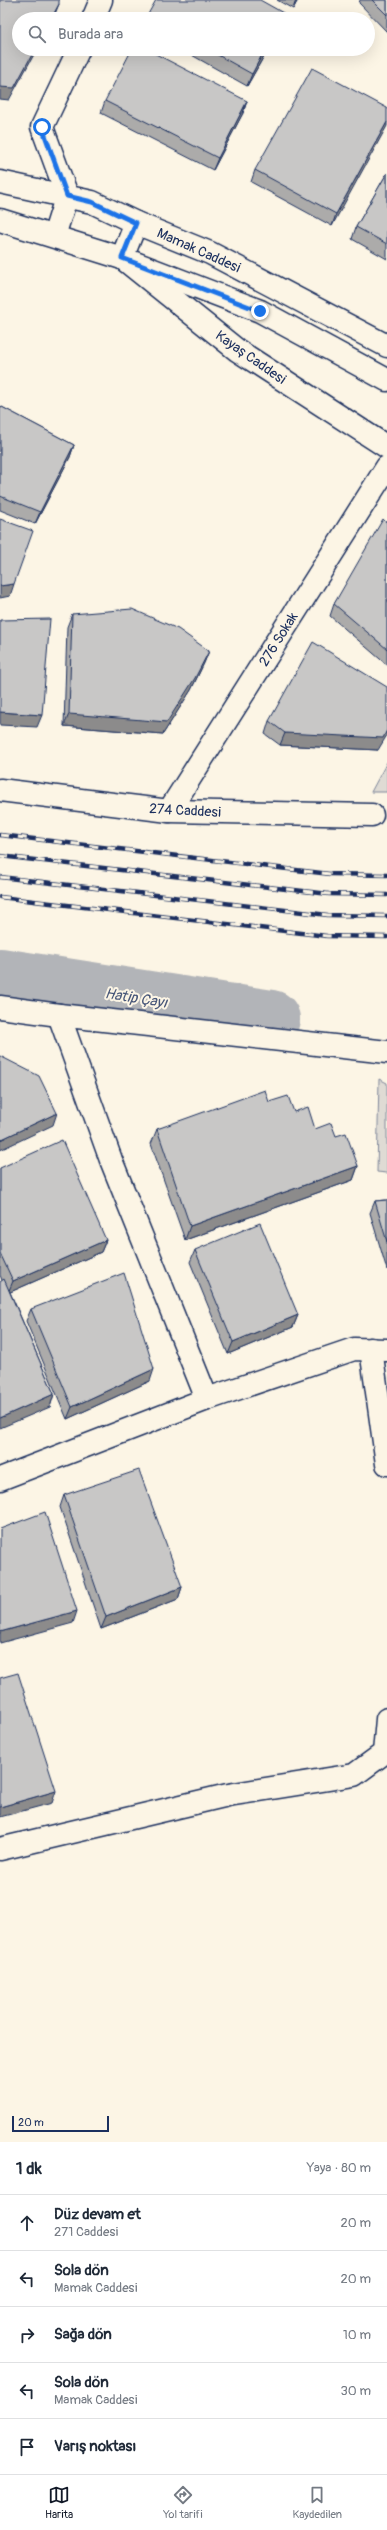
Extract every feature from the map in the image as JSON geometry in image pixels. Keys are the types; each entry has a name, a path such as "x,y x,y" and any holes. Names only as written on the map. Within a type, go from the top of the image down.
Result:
{"street":[{"path":"96,12 101,0"},
{"path":"54,236 67,196 42,127 76,56"},
{"name":"Mamak Caddesi","path":"0,182 92,202 136,223 210,253 387,346"},
{"path":"0,220 122,258 260,311 387,380"},
{"path":"122,258 136,223"},
{"name":"Kayaş Caddesi","path":"122,258 237,350 387,447"},
{"name":"276 Sokak","path":"169,811 387,467"},
{"name":"274 Caddesi","path":"0,790 169,811 372,815"},
{"path":"0,1007 387,1052"},
{"path":"60,1015 111,1160 207,1399"},
{"path":"0,1479 207,1399 354,1349 379,1349 387,1464"},
{"path":"0,1849 228,1795 354,1775 384,1754 387,1718"}],"shaded area":[{"path":"387,762 387,792 371,792"},
{"path":"379,1079 387,1083 387,1173 377,1172"}],"building":[{"path":"0,0 59,0 59,4 55,12 12,12 12,56 31,56 14,88 0,87"},
{"path":"156,0 260,0 281,12 149,12"},
{"path":"372,0 387,0 387,15"},
{"path":"128,56 160,56 247,101 218,158 105,101"},
{"path":"220,56 261,56 252,74"},
{"path":"312,68 387,108 387,122 336,214 255,170"},
{"path":"387,173 387,244 356,227"},
{"path":"0,406 74,445 40,512 0,496"},
{"path":"0,519 33,531 14,584 0,586"},
{"path":"383,519 387,523 387,649 334,604"},
{"path":"132,609 178,629 209,651 195,678 167,722 69,714 72,614"},
{"path":"50,619 42,715 0,712 0,620"},
{"path":"313,642 387,687 387,730 383,738 285,733 269,721"},
{"path":"0,1056 39,1076 57,1113 0,1140"},
{"path":"265,1090 269,1102 288,1096 294,1112 308,1107 315,1129 331,1123 336,1136 346,1133 358,1166 190,1226 157,1129"},
{"path":"62,1140 106,1240 13,1281 0,1253 0,1168"},
{"path":"387,1200 387,1242 375,1201"},
{"path":"260,1223 298,1315 233,1342 195,1250"},
{"path":"124,1273 154,1369 72,1407 31,1309"},
{"path":"4,1279 54,1394 0,1418 0,1282"},
{"path":"139,1470 182,1587 106,1617 64,1495"},
{"path":"45,1512 77,1611 0,1632 0,1529"},
{"path":"18,1673 56,1791 0,1807 0,1678"}],"waterway":[{"name":"Hatip Çayı","path":"0,977 271,1019"}],"railway":[{"path":"0,835 330,874 387,875"},
{"path":"0,856 329,894 387,895"},
{"path":"0,877 328,915 387,916"},
{"path":"0,897 327,936 387,937"}],"route":[{"path":"42,127 67,196 92,202 136,223 122,258 260,311"}]}
